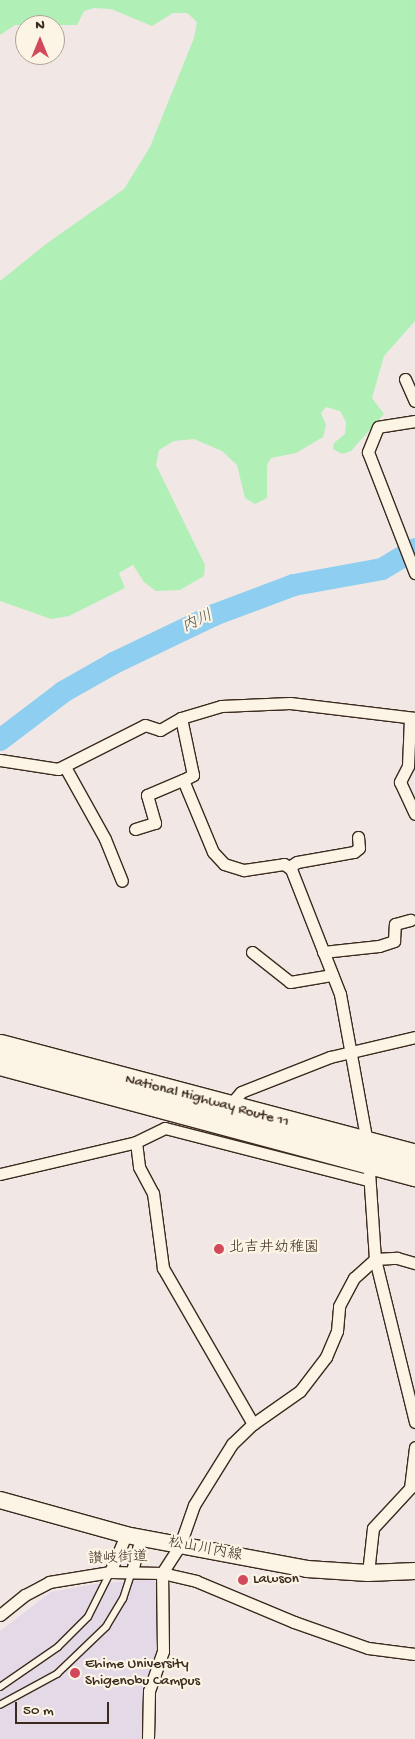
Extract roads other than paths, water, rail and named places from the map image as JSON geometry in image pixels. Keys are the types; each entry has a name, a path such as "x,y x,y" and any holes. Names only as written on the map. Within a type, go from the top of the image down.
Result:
{"highway":[{"name":"National Highway Route 11","path":"0,1045 229,1106 367,1162 415,1156"},
{"name":"National Highway Route 11","path":"0,1064 415,1175"}],"main road":[{"name":"松山川内線","path":"0,1500 134,1536 307,1569 368,1573 415,1571"}],"street":[{"path":"405,379 415,401"},
{"path":"412,570 368,452 378,427 415,421"},
{"path":"0,760 58,769 145,725 160,730 181,718 221,706 290,703 413,718 408,766 400,782 415,814"},
{"path":"135,829 155,823 147,795 193,776 181,718"},
{"path":"65,767 105,839 122,881"},
{"path":"183,780 213,852 224,864 244,870 264,865 284,864 289,867 340,994 351,1052 367,1162 375,1259 415,1422"},
{"path":"289,867 297,862 354,852 359,848 358,837"},
{"path":"323,952 379,946 394,941 395,924 410,920"},
{"path":"252,952 290,982 332,974"},
{"path":"229,1106 241,1092 330,1057 415,1037"},
{"path":"0,1174 136,1142 165,1128 367,1162"},
{"path":"136,1142 139,1167 153,1193 163,1268 253,1424"},
{"path":"148,1739 149,1691 162,1650 162,1573 180,1545 194,1504 232,1444 253,1424 300,1390 326,1357 337,1331 339,1306 354,1278 375,1259 397,1258 415,1263"},
{"path":"368,1573 373,1528 410,1488 415,1447"},
{"path":"132,1571 134,1536"},
{"path":"110,1572 134,1536"},
{"name":"讃岐街道","path":"0,1616 25,1595 49,1582 110,1572 162,1573 196,1581 294,1622 368,1648 415,1654"}],"lane":[{"path":"0,1705 37,1688 80,1653 106,1627 123,1599 132,1571"},
{"path":"0,1687 58,1647 88,1616 110,1572"}],"waterway":[{"name":"内川","path":"0,740 63,692 114,663 214,615 294,585 382,569 415,549"}],"place":[{"name":"北吉井幼稚園","path":"219,1249"},
{"name":"Lawson","path":"243,1580"},
{"name":"Ehime University Shigenobu Campus","path":"75,1673"}]}
